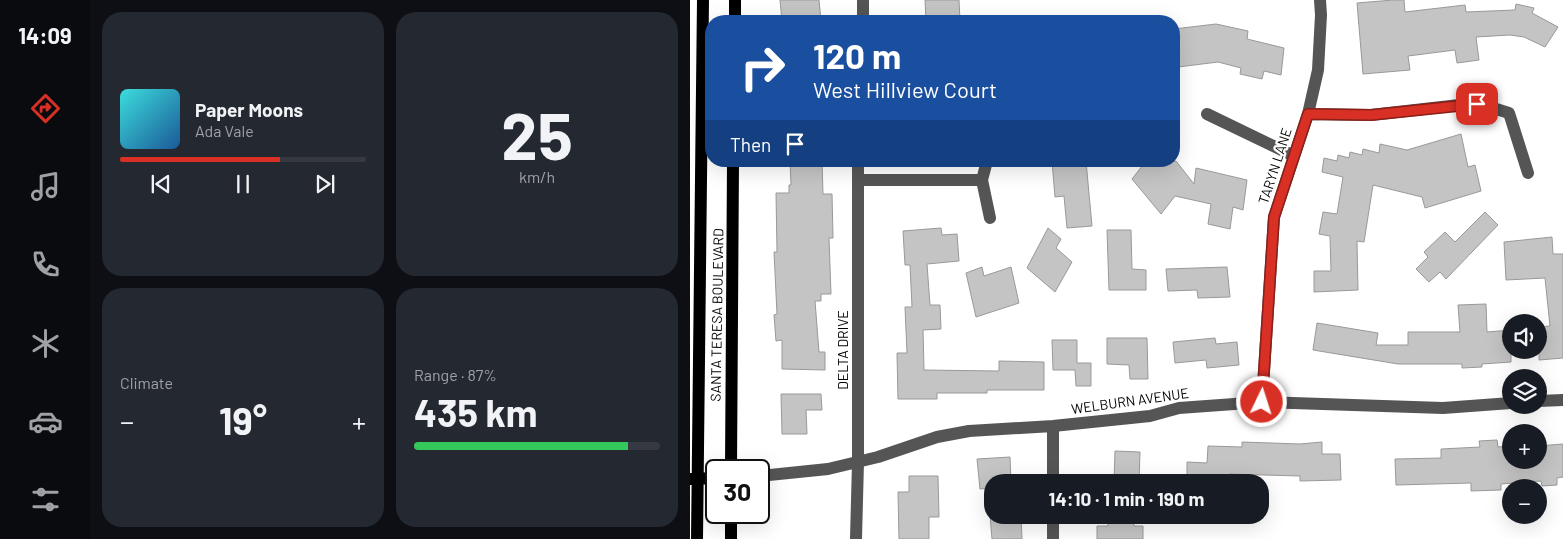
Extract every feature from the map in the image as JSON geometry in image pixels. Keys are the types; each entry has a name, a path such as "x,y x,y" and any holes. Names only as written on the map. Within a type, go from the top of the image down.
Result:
{"main road":[{"name":"SANTA TERESA BOULEVARD","path":"697,539 694,479 703,0"},
{"path":"735,0 735,15"},
{"name":"SANTA TERESA BOULEVARD","path":"731,459 734,167"},
{"path":"731,524 731,539"}],"street":[{"path":"863,0 863,15"},
{"name":"TARYN LANE","path":"1262,402 1274,217 1308,114 1318,70 1320,0"},
{"path":"1308,114 1371,115 1477,104 1509,113 1528,173"},
{"path":"1207,114 1294,156"},
{"name":"DELTA DRIVE","path":"856,539 858,462 858,167"},
{"path":"985,167 982,180 990,218"},
{"path":"858,180 982,180"},
{"path":"1547,401 1563,400"},
{"name":"WELBURN AVENUE","path":"770,475 828,469 858,462 945,435 969,431 1053,426 1150,416 1179,408 1262,402 1443,408 1502,404"},
{"path":"1053,426 1053,474"},
{"path":"1052,539 1053,524"}],"building":[{"path":"780,0 819,0 820,15 781,15"},
{"path":"925,0 959,0 960,15 926,15"},
{"path":"1404,0 1405,12 1465,5 1466,12 1515,10 1516,4 1534,8 1532,13 1558,27 1545,47 1524,37 1510,35 1476,37 1479,60 1457,63 1455,50 1408,56 1410,70 1363,74 1357,3"},
{"path":"1216,24 1248,31 1247,39 1284,48 1281,75 1264,71 1262,79 1240,74 1241,68 1218,62 1180,67 1180,28"},
{"path":"1461,134 1468,167 1475,165 1481,191 1425,208 1422,197 1373,185 1364,242 1357,241 1358,290 1314,292 1314,271 1331,271 1330,236 1319,234 1323,212 1337,214 1343,177 1322,172 1324,158 1337,161 1338,155 1349,158 1350,152 1362,155 1363,149 1379,153 1380,144 1407,150"},
{"path":"1180,166 1194,184 1196,168 1247,180 1243,210 1233,207 1230,229 1208,224 1211,204 1175,196 1161,214 1132,179 1141,167"},
{"path":"790,167 822,167 823,194 832,194 833,238 829,238 831,294 821,294 821,301 815,301 819,352 825,352 825,370 782,369 782,340 776,341 774,315 777,314 774,252 777,252 776,193 789,193 789,185 791,185"},
{"path":"1052,167 1087,167 1092,226 1067,228 1064,196 1055,197"},
{"path":"1485,212 1498,225 1446,279 1440,272 1429,282 1416,269 1428,257 1424,252 1445,232 1455,242"},
{"path":"941,228 942,235 957,234 959,261 927,264 930,305 940,305 941,329 923,330 924,370 999,371 999,361 1044,362 1044,390 987,390 987,393 937,393 937,399 898,399 897,353 907,353 905,307 912,307 910,265 905,265 903,231"},
{"path":"1048,228 1061,239 1056,248 1072,262 1055,292 1027,268"},
{"path":"1107,230 1131,230 1132,269 1146,270 1146,290 1109,290"},
{"path":"1552,237 1553,254 1563,254 1563,358 1539,360 1547,359 1547,326 1550,326 1545,278 1506,280 1504,242"},
{"path":"982,267 984,276 1011,267 1019,303 976,317 966,273"},
{"path":"1227,267 1230,297 1198,298 1197,290 1168,291 1166,269"},
{"path":"1486,304 1487,332 1502,331 1502,359 1511,359 1511,362 1482,364 1482,367 1462,368 1462,364 1398,364 1313,350 1317,323 1378,333 1376,345 1408,345 1408,332 1460,332 1458,305"},
{"path":"1107,338 1147,338 1148,379 1130,379 1129,365 1107,364"},
{"path":"1215,338 1216,344 1237,342 1239,365 1207,368 1206,360 1175,363 1173,342"},
{"path":"1052,340 1077,340 1077,363 1091,363 1091,386 1076,386 1075,370 1053,370"},
{"path":"781,394 821,394 822,410 806,410 807,434 782,434"},
{"path":"1497,440 1498,447 1502,447 1502,469 1547,469 1547,445 1563,444 1563,477 1557,478 1557,485 1547,486 1547,479 1502,479 1501,490 1471,491 1471,483 1396,485 1395,459 1441,458 1441,449 1480,447 1479,441"},
{"path":"1242,442 1300,444 1322,442 1322,454 1340,454 1341,480 1300,481 1300,476 1269,474 1187,474 1187,462 1207,463 1208,446 1242,447"},
{"path":"1115,451 1140,452 1139,474 1114,474"},
{"path":"1010,457 1011,474 984,474 984,489 980,489 977,459"},
{"path":"909,476 938,476 939,517 929,517 929,539 899,539 898,492 909,492"},
{"path":"991,524 1021,524 1022,539 992,539"},
{"path":"1108,524 1134,524 1134,526 1143,526 1143,539 1097,539 1097,526 1108,526"}],"route":[{"path":"1262,402 1274,217 1308,114 1371,115 1477,104"}]}
